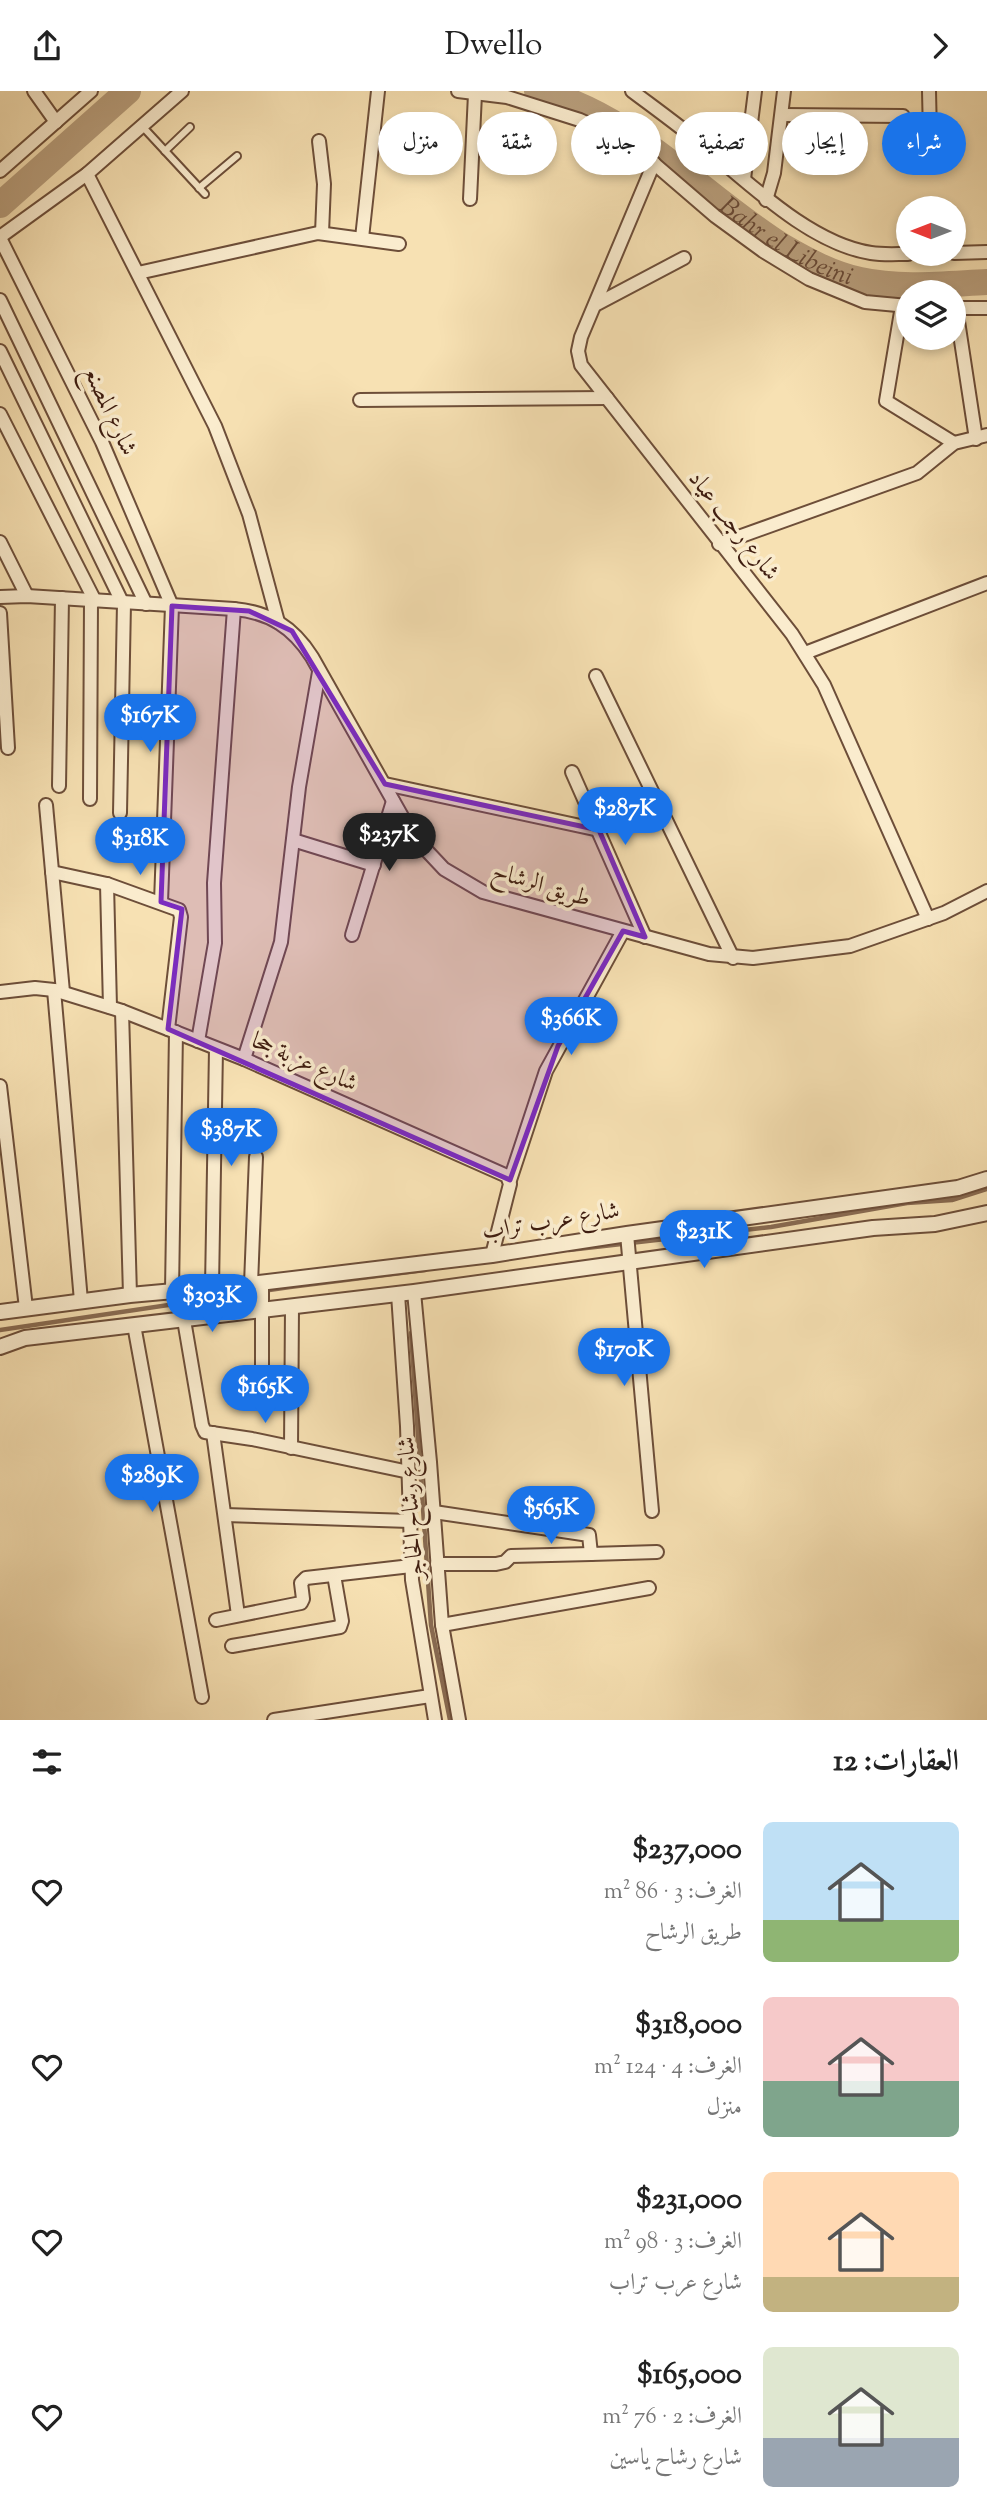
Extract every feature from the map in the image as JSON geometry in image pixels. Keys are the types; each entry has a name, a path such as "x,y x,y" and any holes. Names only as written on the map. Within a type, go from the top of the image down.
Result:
{"street":[{"path":"34,91 56,122"},
{"path":"0,171 91,91"},
{"path":"0,238 86,174 182,91"},
{"path":"362,238 378,91"},
{"path":"457,91 507,94 571,117"},
{"path":"632,91 683,129 766,200 796,221 844,245 871,253 896,254"},
{"path":"744,179 755,91"},
{"path":"783,112 784,91"},
{"path":"929,91 929,112"},
{"path":"470,199 475,94"},
{"path":"766,200 774,173 782,121"},
{"path":"319,141 324,184 322,233"},
{"path":"661,169 715,216 763,251 809,279 865,302 896,305"},
{"path":"86,174 215,426 249,513 278,621"},
{"name":"شارع رجب عياد","path":"649,175 581,337 578,351 584,371 805,653 830,697 928,919"},
{"path":"138,273 322,233 399,243"},
{"name":"شارع المصنع","path":"0,238 102,442 172,606"},
{"path":"966,253 987,252"},
{"path":"597,304 684,258"},
{"path":"0,300 146,604"},
{"path":"966,308 987,308"},
{"path":"896,350 886,401 954,443"},
{"path":"719,544 917,473 954,443 981,437 963,350"},
{"path":"0,351 123,602 120,813"},
{"path":"360,400 607,398"},
{"path":"0,414 93,600 90,799"},
{"path":"0,543 27,596"},
{"path":"805,653 987,583"},
{"name":"طريق الرشاح","path":"0,597 27,596 234,609 264,615 278,621 303,643 414,836 428,853 462,882 483,891 645,937 733,958 774,957 850,946 928,919 987,891"},
{"path":"59,786 62,598"},
{"path":"161,902 172,606"},
{"path":"198,1041 215,943 214,870 234,609"},
{"path":"0,613 8,748"},
{"path":"244,1059 278,957 302,771 320,672"},
{"path":"596,676 733,958"},
{"path":"572,772 645,937"},
{"path":"385,784 598,827 656,799"},
{"path":"352,935 393,801"},
{"path":"46,805 81,1301"},
{"path":"293,839 374,865"},
{"path":"52,872 107,884 161,902 177,908 181,917 172,1031 172,1291"},
{"path":"107,884 130,1295"},
{"path":"492,1255 510,1180 546,1072 623,931"},
{"name":"شارع عزبة جحا","path":"0,992 35,988 59,991 116,1009 244,1059 507,1176 510,1180"},
{"path":"212,1287 216,1049"},
{"path":"0,1086 26,1308"},
{"path":"256,1157 262,1400"},
{"name":"شارع عرب تراب","path":"372,1283 492,1255 958,1188 987,1179"},
{"name":"شارع عرب تراب","path":"372,1283 398,1294 414,1293 629,1259 873,1228 935,1224 987,1213"},
{"path":"627,1237 652,1510"},
{"path":"0,1312 212,1287 260,1293 372,1283"},
{"path":"0,1347 25,1338 184,1320 260,1293 292,1307 372,1283"},
{"name":"شارع رشاح الحاجر","path":"414,1293 442,1625 459,1720"},
{"name":"شارع رشاح الحاجر","path":"398,1294 409,1472 411,1566 415,1609 435,1720"},
{"path":"291,1448 292,1307"},
{"path":"184,1320 203,1430 409,1472"},
{"path":"134,1325 202,1697"},
{"path":"213,1433 238,1615"},
{"path":"433,1512 589,1535 591,1554"},
{"path":"225,1515 410,1521"},
{"path":"437,1564 496,1564 505,1562 511,1556 657,1552"},
{"path":"216,1619 301,1603 303,1579 411,1566"},
{"path":"232,1646 340,1627 342,1621 334,1575"},
{"path":"442,1625 649,1588"},
{"path":"274,1720 430,1696"}],"lane":[{"path":"142,126 205,194"},
{"path":"165,151 190,127"},
{"path":"199,188 237,156"}],"highlighted area":[{"path":"172,606 249,611 292,631 385,784 599,830 645,937 623,931 558,1046 510,1180 168,1029 182,909 161,902"}],"waterway":[{"name":"Bahr el Libeini","path":"0,205 128,91"},
{"name":"Bahr el Libeini","path":"537,91 604,117 665,158 752,226 782,246 829,270 876,283 923,285 987,282"},
{"path":"569,1250 771,1227 907,1203 952,1200 987,1189"},
{"path":"0,1330 425,1270"},
{"path":"411,1333 431,1625 450,1720"}]}
